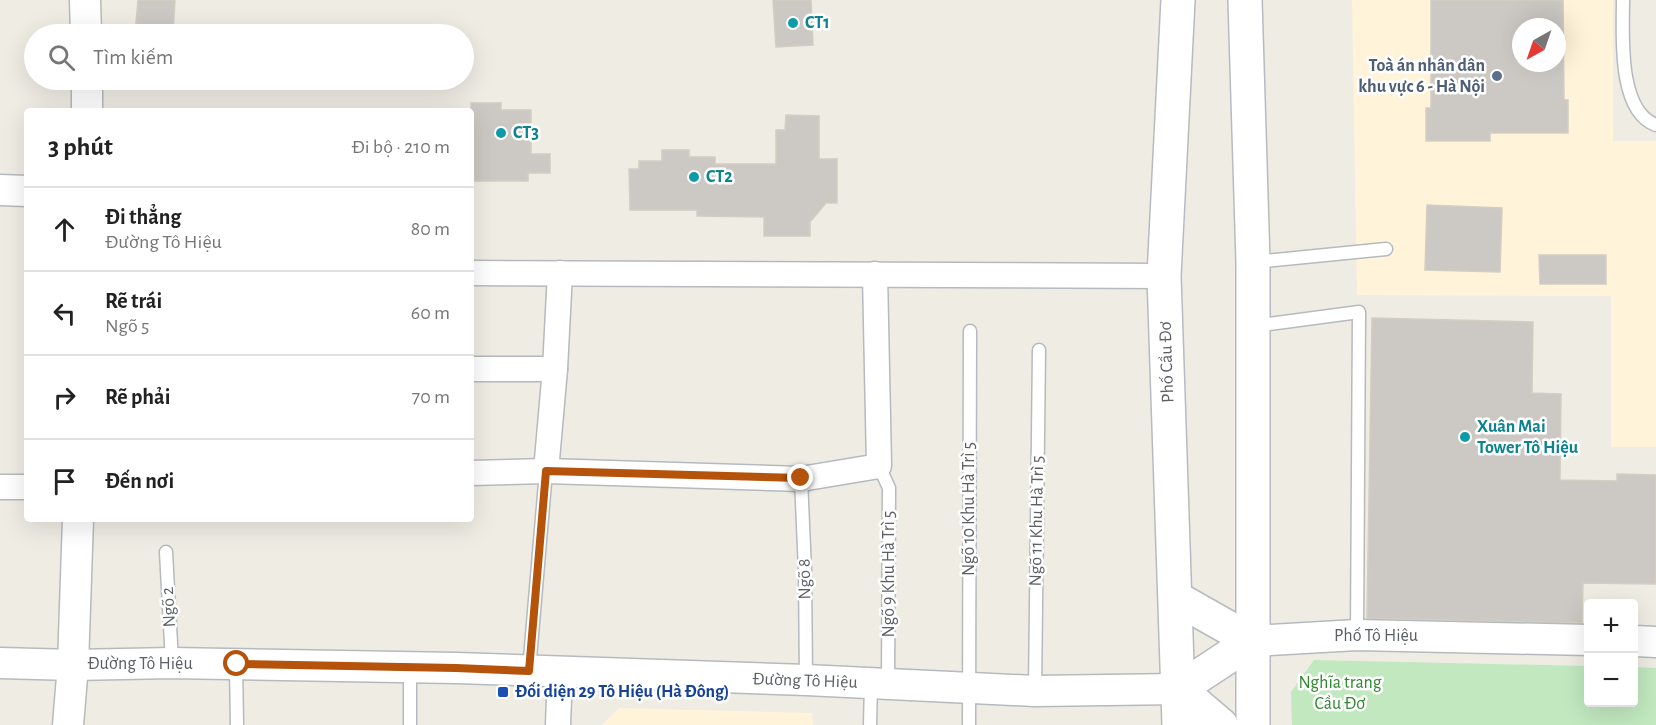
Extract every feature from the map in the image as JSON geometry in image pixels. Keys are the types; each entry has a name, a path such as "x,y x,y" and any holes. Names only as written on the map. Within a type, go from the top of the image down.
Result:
{"main road":[{"name":"Phố Cầu Đơ","path":"1178,0 1164,276 1179,725"},
{"path":"1245,0 1254,326 1253,725"},
{"path":"1176,598 1252,641"},
{"name":"Phố Tô Hiệu","path":"1179,689 1252,641"},
{"path":"1179,689 1221,725"}],"street":[{"path":"85,0 86,24"},
{"path":"87,90 87,108"},
{"path":"0,190 24,191"},
{"path":"474,273 1164,276"},
{"path":"546,471 560,273"},
{"path":"474,473 546,471 801,478 879,466 875,274"},
{"path":"474,369 555,369"},
{"path":"0,487 24,487"},
{"path":"68,725 73,664 78,522"},
{"name":"Phố Tô Hiệu","path":"1252,641 1358,634 1584,640"},
{"path":"1638,641 1656,642"},
{"name":"Đường Tô Hiệu","path":"0,663 410,667 806,680 1035,691 1179,689"},
{"path":"558,725 560,672"}],"lane":[{"path":"1623,0 1623,60 1628,85 1638,112 1656,124"},
{"path":"1253,262 1386,249"},
{"path":"1254,326 1359,312 1358,634"},
{"name":"Ngõ 10 Khu Hà Trì 5","path":"969,725 970,331"},
{"name":"Ngõ 11 Khu Hà Trì 5","path":"1035,691 1039,350"},
{"name":"Ngõ 9 Khu Hà Trì 5","path":"870,725 880,684 890,488 879,466"},
{"path":"529,671 546,471"},
{"name":"Ngõ 8","path":"801,478 806,680"},
{"name":"Ngõ 2","path":"166,552 172,663"},
{"path":"237,664 237,725"},
{"path":"410,667 410,725"}],"shaded area":[{"path":"1352,0 1613,0 1613,141 1656,141 1656,447 1611,447 1611,296 1357,295"},
{"path":"619,708 812,713 813,725 602,725"}],"green space":[{"name":"Nghĩa trang Cầu Đơ","path":"1314,660 1584,666 1584,707 1638,707 1638,667 1656,668 1656,725 1292,725 1291,692"}],"building":[{"path":"138,0 175,0 174,24 136,24"},
{"name":"CT1","path":"773,0 811,0 813,45 776,47"},
{"name":"Toà án nhân dân khu vực 6 - Hà Nội","path":"1431,0 1563,0 1563,18 1512,18 1512,72 1564,72 1564,100 1568,100 1568,133 1490,133 1490,141 1426,141 1426,108 1431,108"},
{"name":"CT3","path":"471,103 501,103 501,110 531,110 531,154 550,154 550,173 528,173 528,181 474,181 474,108 471,108"},
{"name":"CT2","path":"786,115 819,116 819,159 837,159 837,203 826,203 810,222 810,236 764,236 764,217 697,216 697,210 630,210 629,169 639,169 639,161 662,161 662,150 689,150 689,157 715,157 715,164 776,164 776,130 785,130"},
{"path":"1427,205 1502,208 1500,272 1425,270"},
{"path":"1539,255 1606,255 1606,284 1540,284"},
{"name":"Xuân Mai Tower Tô Hiệu","path":"1372,318 1533,322 1532,393 1561,394 1560,480 1617,481 1617,474 1656,475 1656,584 1583,583 1582,623 1367,618"}],"place":[{"name":"CT1","path":"793,23"},
{"name":"Toà án nhân dân khu vực 6 - Hà Nội","path":"1497,76"},
{"name":"CT3","path":"501,133"},
{"name":"CT2","path":"694,177"},
{"name":"Xuân Mai Tower Tô Hiệu","path":"1465,437"},
{"name":"Đối diện 29 Tô Hiệu (Hà Đông)","path":"503,692"}],"route":[{"path":"237,664 529,671 546,471 801,478"}]}
